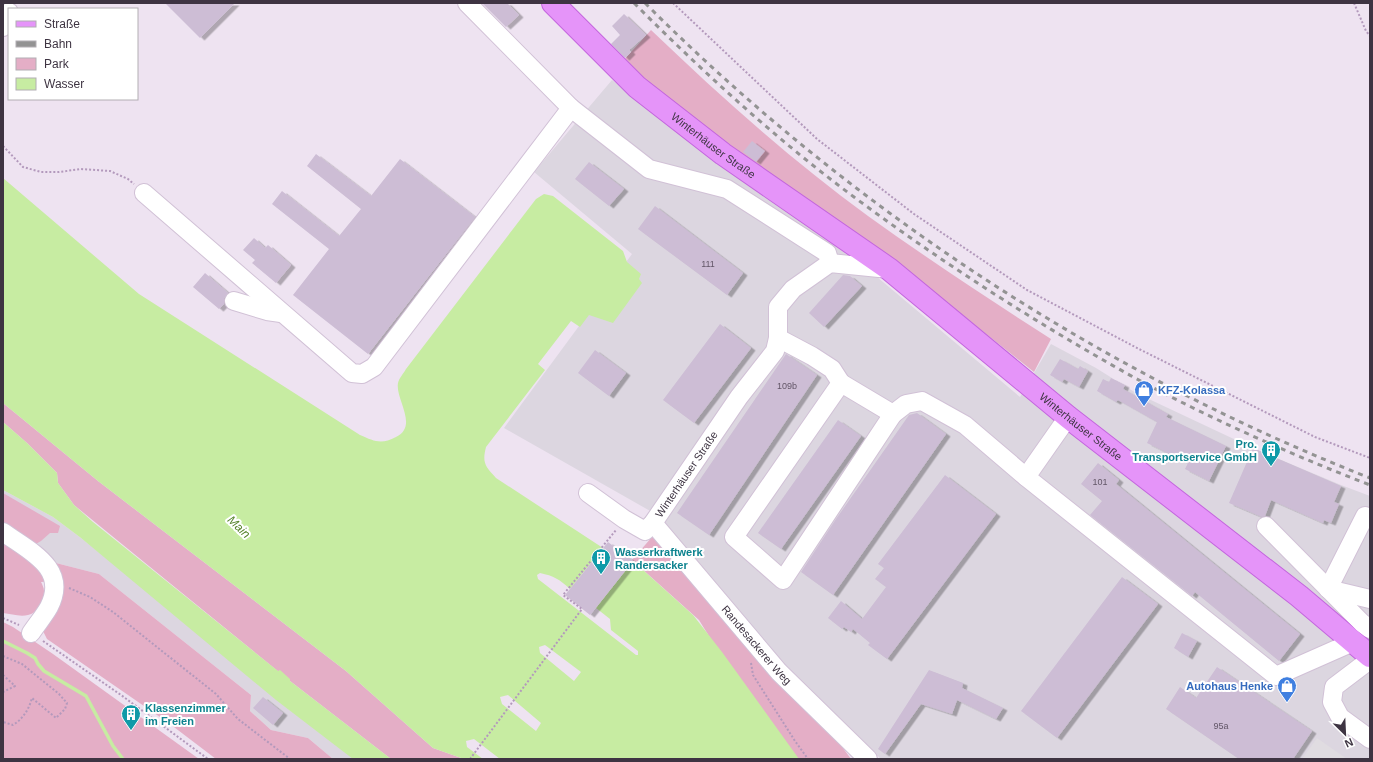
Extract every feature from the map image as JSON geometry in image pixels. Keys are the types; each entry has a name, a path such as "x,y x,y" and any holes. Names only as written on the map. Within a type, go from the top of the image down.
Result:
{"main road":[{"name":"Winterhäuser Straße","path":"553,3 637,87 723,154 889,269 1068,417 1298,596 1361,635 1370,656"}],"street":[{"path":"467,3 571,108 649,169 727,189 827,253 830,263 889,269"},
{"path":"3,27 8,14"},
{"path":"144,193 352,373 362,374 374,367 571,108"},
{"name":"Winterhäuser Straße","path":"653,523 739,397 775,351 778,338 778,307 793,289 830,263"},
{"path":"234,301 267,311 283,314"},
{"path":"778,338 812,356 832,369 841,382 893,414"},
{"path":"841,382 734,537 783,580 893,414 906,404 922,401 964,425 1026,477 1276,676 1361,635 1362,623 1266,526"},
{"path":"1026,477 1068,417"},
{"path":"588,493 624,519 645,531 653,523"},
{"path":"1328,589 1365,516"},
{"name":"Randesackerer Weg","path":"653,523 779,672 868,759"},
{"path":"3,532 43,561 52,573 54,592 49,607 31,633"},
{"path":"1328,589 1370,599"},
{"path":"1370,656 1363,664 1334,687 1332,702 1340,717 1370,740"}],"path":[{"path":"673,3 817,139 914,214 1027,290 1139,349 1315,437 1370,458"},
{"path":"1354,3 1366,31 1370,36"},
{"path":"3,146 23,166 41,172 60,172 81,169 110,171 128,179 144,193"},
{"path":"470,759 582,609 563,595 624,519"},
{"path":"54,581 90,597 113,612 216,694 238,720 290,759"},
{"path":"31,633 111,688 208,759"},
{"path":"3,656 22,664 59,694 67,703 65,709 56,718 32,698 28,710 19,722 13,725 3,722"},
{"path":"751,661 753,675 808,759"},
{"path":"3,675 15,686 3,692"}],"shaded area":[{"path":"612,80 877,277 1020,397 1051,344 1096,368 1136,393 1253,448 1370,496 1370,759 881,759 785,668 652,512 504,428 632,254 534,172"},
{"path":"3,490 53,517 81,538 358,759 333,759 308,738 271,730 250,711 251,695 99,574 52,562 3,532"},
{"path":"1317,738 1347,759 1302,759"}],"green space":[{"path":"651,30 756,127 839,195 936,264 1051,339 1034,372 922,283 705,131 623,61"},
{"path":"3,403 98,481 346,671 433,748 464,759 391,759 290,681 74,505 58,483 57,473 27,443 3,422"},
{"path":"3,493 60,526 58,533 50,533 34,545 3,528"},
{"path":"3,532 52,562 99,574 251,695 250,711 271,730 308,738 333,759 216,759 170,724 47,639 42,629 55,581 41,582 44,590 44,598 38,609 32,614 22,616 3,613"},
{"path":"652,537 807,699 851,759 777,759 746,696 699,620 632,560"},
{"path":"3,622 53,654 199,759 3,759"}],"water":[{"name":"Main","path":"3,178 139,294 360,435 378,441 386,441 396,437 403,432 406,426 406,419 398,389 398,383 406,369 536,199 544,194 553,196 623,251 627,262 641,274 639,279 642,283 613,323 589,315 580,327 571,321 538,364 545,370 486,447 484,457 485,464 496,478 603,548 570,589 559,580 549,575 540,573 537,575 538,579 636,655 638,655 638,651 611,630 610,619 596,608 633,561 693,615 722,652 799,759 500,759 474,739 466,741 467,747 483,759 464,759 433,748 346,671 98,481 3,403","holes":["545,645 581,672 574,681 540,653 539,647","508,695 541,723 536,731 502,704 500,697"]},
{"path":"3,422 27,443 57,473 58,483 74,505 93,522 278,671 280,670 290,679 290,681 391,759 353,759 276,700 81,538 53,517 3,490"}],"building":[{"path":"165,3 235,3 200,38"},
{"path":"482,3 507,3 519,15 506,27"},
{"path":"624,14 646,35 629,50 631,52 625,58 611,44 620,35 612,26"},
{"path":"752,141 765,151 756,162 743,152"},
{"path":"316,154 371,196 400,159 475,217 368,354 293,295 329,249 272,204 282,191 339,236 361,209 307,166"},
{"path":"589,162 624,189 609,206 575,179"},
{"path":"655,206 743,273 727,295 638,229"},
{"path":"254,238 265,248 268,245 291,265 276,283 252,263 255,260 243,250"},
{"path":"205,273 228,293 224,298 224,304 219,309 193,287"},
{"path":"843,275 850,276 862,286 824,327 809,313"},
{"path":"720,324 751,348 694,423 663,400"},
{"path":"595,350 626,373 609,396 578,373"},
{"path":"786,354 817,375 709,535 677,513"},
{"path":"1060,359 1078,369 1080,366 1088,371 1079,387 1064,379 1062,382 1050,375"},
{"path":"1111,378 1125,385 1123,389 1168,414 1166,417 1226,446 1209,481 1185,469 1188,463 1147,443 1157,422 1118,400 1116,402 1097,391 1103,379 1109,382"},
{"path":"917,413 946,434 833,595 801,572 836,519 909,415"},
{"path":"838,420 861,436 781,549 758,533"},
{"name":"Pro. Transportservice GmbH","path":"1253,448 1341,486 1334,502 1339,504 1331,523 1324,520 1323,523 1271,500 1265,516 1262,517 1229,503"},
{"path":"1098,463 1119,480 1116,484 1300,634 1279,661 1195,592 1192,596 1090,515 1102,501 1081,484"},
{"path":"945,475 996,514 887,659 868,645 870,643 853,629 851,632 844,627 842,629 828,618 841,601 862,619 886,587 875,579 884,568 878,564"},
{"name":"Wasserkraftwerk Randersacker","path":"608,542 633,561 590,615 565,595"},
{"path":"1122,577 1158,604 1057,738 1021,711"},
{"path":"1182,633 1197,641 1188,657 1174,648"},
{"path":"1217,667 1312,731 1293,759 1239,759 1166,709 1180,687 1196,698"},
{"path":"929,670 963,683 962,688 1003,708 996,719 957,700 952,714 921,704 885,754 878,749"},
{"path":"263,697 283,713 273,725 253,708"}],"waterway":[{"path":"3,641 35,658 44,671 86,696 113,746 123,759"}],"railway":[{"path":"634,3 713,79 796,152 854,197 922,246 1027,315 1135,378 1193,408 1310,461 1370,485"},
{"path":"645,3 724,78 807,149 893,216 983,278 1075,335 1171,388 1269,435 1370,478"}],"place":[{"name":"KFZ-Kolassa","path":"1144,407"},
{"name":"Pro. Transportservice GmbH","path":"1271,467"},
{"name":"Wasserkraftwerk Randersacker","path":"601,575"},
{"name":"Autohaus Henke","path":"1287,703"},
{"name":"Klassenzimmer im Freien","path":"131,731"}]}
